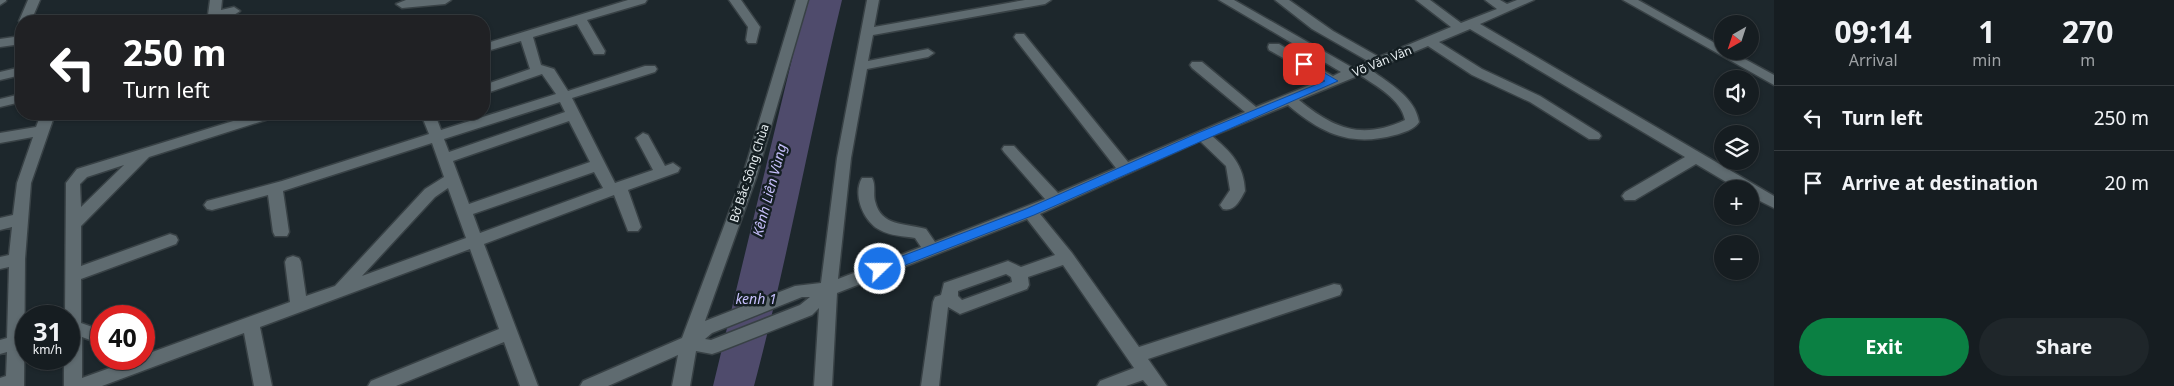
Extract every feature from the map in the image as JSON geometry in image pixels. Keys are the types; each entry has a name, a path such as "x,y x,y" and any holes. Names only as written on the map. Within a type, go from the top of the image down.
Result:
{"street":[{"path":"28,15 34,0"},
{"path":"216,0 214,15 234,11"},
{"path":"402,4 445,0"},
{"path":"490,46 641,0"},
{"path":"735,0 754,27 752,40"},
{"name":"Bờ Bắc Sông Chùa","path":"681,386 689,343 750,178 802,0"},
{"path":"823,386 829,289 844,158 873,0"},
{"path":"867,32 1045,0"},
{"path":"1225,0 1357,71 1396,95 1410,110 1412,122 1396,131 1363,137 1331,130 1310,117 1290,99"},
{"path":"1281,0 1307,21 1339,41 1380,62"},
{"path":"1422,0 1735,180"},
{"path":"1490,0 1506,9"},
{"name":"Võ Văn Vân","path":"589,386 689,343 706,328 800,291 829,289 1030,212 1202,135 1528,0"},
{"path":"1630,0 1774,81"},
{"path":"580,19 599,51"},
{"path":"526,36 535,67 549,72 558,84 598,165 615,188 633,227"},
{"path":"1020,37 1126,170"},
{"path":"0,43 15,38"},
{"path":"1429,41 1477,72 1535,99 1594,136"},
{"path":"1274,47 1333,81"},
{"path":"861,66 928,53"},
{"path":"1197,65 1228,94 1255,113"},
{"path":"490,88 543,69"},
{"path":"212,206 275,188 650,69"},
{"path":"0,76 15,72"},
{"path":"0,103 15,99"},
{"path":"444,159 572,115"},
{"path":"10,384 8,345 24,183 46,120"},
{"path":"73,305 73,182 82,173 251,120"},
{"path":"430,120 529,386"},
{"path":"0,138 43,131"},
{"path":"1202,135 1226,155 1236,167 1238,191 1228,204"},
{"path":"81,386 474,239 667,170 643,138"},
{"path":"1009,149 1056,201"},
{"path":"73,224 145,153"},
{"path":"1630,196 1696,157"},
{"path":"464,211 598,165"},
{"path":"340,289 430,193 452,179"},
{"path":"867,182 865,192 872,214 886,226 920,233 931,249"},
{"path":"275,188 281,232"},
{"path":"1759,195 1774,204"},
{"path":"1030,212 1066,257 1140,364 1158,386"},
{"path":"0,224 20,219"},
{"path":"73,275 170,240"},
{"path":"930,386 941,302 949,299 960,307 1022,285 1019,274 1066,257"},
{"path":"0,263 17,259"},
{"path":"293,262 299,305"},
{"path":"689,343 712,348 806,310 829,289"},
{"path":"1106,386 1140,364 1334,290"},
{"path":"251,323 263,386"},
{"path":"377,386 509,332"},
{"path":"155,354 162,356"},
{"path":"73,370 73,386"}],"water":[{"name":"kenh 1","path":"808,0 842,0 766,338 754,386 713,386 798,34"}],"route":[{"path":"880,269 1030,212 1202,135 1333,81 1304,64"}],"water label":[{"name":"Kênh Liên Vùng","path":"769,190"}]}
